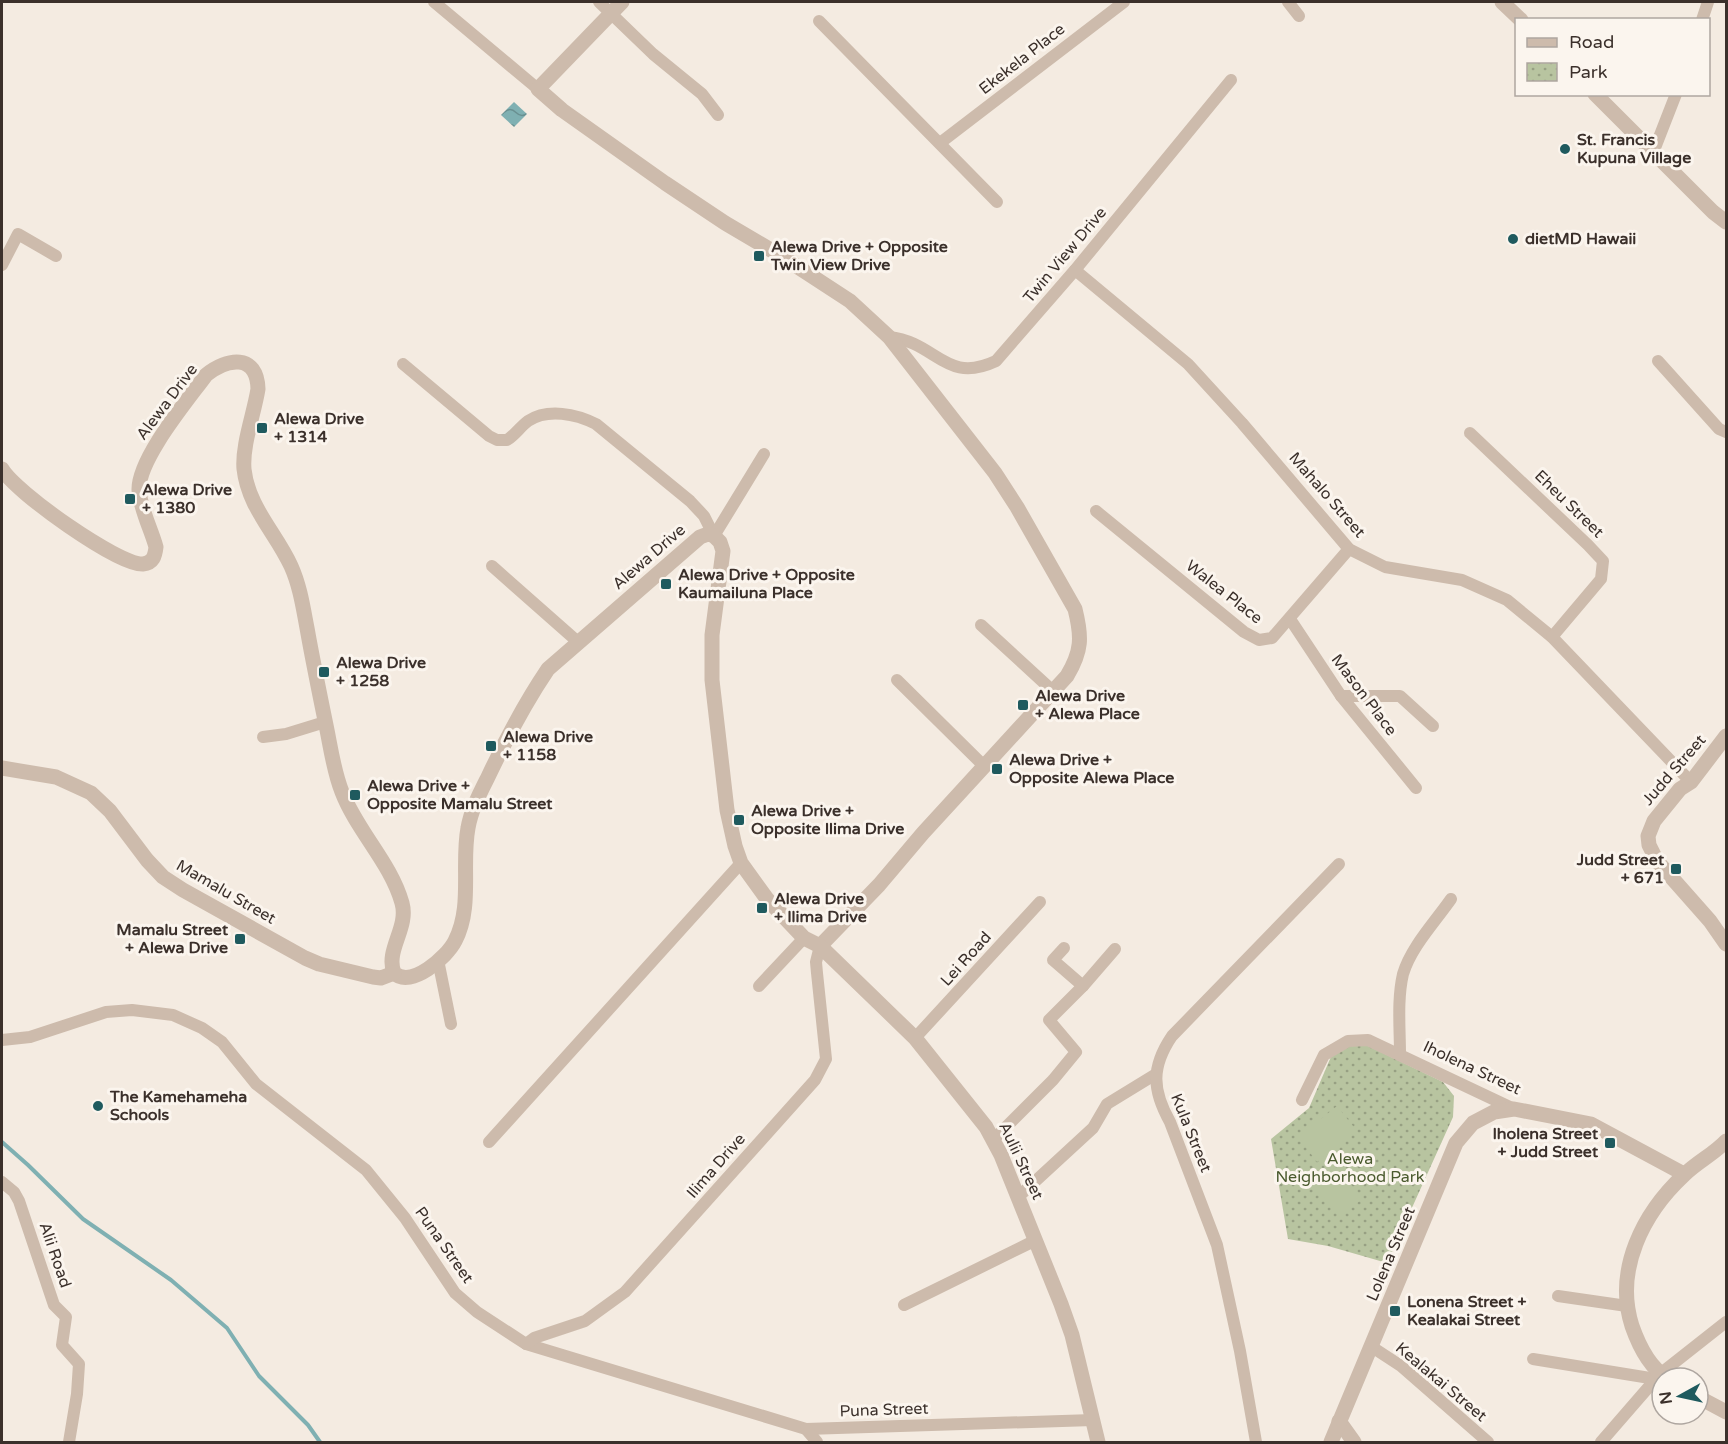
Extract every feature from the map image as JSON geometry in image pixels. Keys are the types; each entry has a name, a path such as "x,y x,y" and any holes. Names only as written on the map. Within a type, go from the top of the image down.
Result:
{"street":[{"path":"403,364 489,436 497,440 507,440 531,420 548,413 577,416 596,424 690,501 704,516 714,536 720,542 723,560 712,635 712,681 727,810 735,846 741,863 767,899 804,938 820,946 879,885 922,833 1054,692 1077,660 1080,642 1075,609 1017,507 995,473 889,337 850,301 782,256 725,223 562,110 434,2"},
{"path":"599,2 653,54 702,94 718,115"},
{"path":"538,89 622,2"},
{"name":"Ekekela Place","path":"940,143 1124,2"},
{"path":"1288,2 1299,16"},
{"path":"1502,2 1519,18"},
{"path":"1703,18 1708,2"},
{"path":"819,21 997,202"},
{"name":"Twin View Drive","path":"889,337 912,341 953,367 967,369 983,367 996,361 1075,270 1231,80"},
{"path":"1597,96 1713,212 1726,222"},
{"path":"1653,153 1675,96"},
{"path":"2,265 18,234 57,256"},
{"name":"Mahalo Street","path":"1075,270 1188,364 1242,423 1349,549 1385,567 1462,580 1507,600 1552,637 1691,782"},
{"path":"1658,361 1719,429 1726,432"},
{"name":"Alewa Drive","path":"2,469 14,484 75,531 133,562 144,564 152,561 156,547 139,493 139,482 147,458 206,375 218,366 230,362 239,362 254,370 258,378 258,389 244,457 246,482 256,508 282,550 296,579 325,722 342,792 393,882 402,904 402,926 391,959 391,966 394,973 403,979 412,978 424,972 448,952 455,941 462,923 465,904 464,855 468,826 474,806 530,695 549,669 578,642 700,537 708,534 714,536"},
{"name":"Eheu Street","path":"1470,433 1588,544 1603,561 1601,579 1552,637"},
{"path":"714,536 764,454"},
{"name":"Walea Place","path":"1096,511 1244,632 1259,640 1272,638 1349,549"},
{"path":"492,566 578,642"},
{"name":"Mason Place","path":"1290,619 1341,696 1416,788"},
{"path":"981,625 1054,692"},
{"path":"897,680 984,766"},
{"path":"1341,696 1400,696 1433,726"},
{"path":"263,737 286,734 325,722"},
{"name":"Judd Street","path":"1726,736 1691,782 1680,789 1654,820 1648,836 1657,861 1710,921 1726,944"},
{"name":"Mamalu Street","path":"2,768 56,777 91,793 111,812 147,860 163,877 305,958 319,964 373,977 381,978 394,973"},
{"path":"489,1142 741,863"},
{"name":"Kula Street","path":"1256,1443 1240,1351 1217,1245 1170,1122 1159,1103 1156,1074 1158,1060 1172,1036 1339,864"},
{"path":"1400,1054 1400,1003 1404,973 1416,947 1451,899"},
{"name":"Lei Road","path":"915,1038 1040,902"},
{"path":"759,986 804,938"},
{"name":"Aulii Street","path":"820,946 915,1038 972,1107 993,1140 1036,1240 1072,1335 1098,1443"},
{"name":"Ilima Drive","path":"526,1344 534,1338 585,1321 628,1290 815,1080 826,1059 816,962 820,946"},
{"path":"1064,948 1053,960 1083,986"},
{"path":"993,1140 1053,1080 1076,1052 1049,1020 1115,950"},
{"path":"438,960 451,1024"},
{"name":"Puna Street","path":"2,1040 30,1037 106,1012 132,1010 173,1015 202,1028 222,1042 256,1084 366,1170 405,1218 455,1293 477,1312 526,1344 806,1429 1093,1420"},
{"name":"Iholena Street","path":"1302,1100 1324,1055 1348,1041 1368,1040 1514,1109 1591,1124 1684,1174"},
{"path":"1018,1197 1093,1128 1107,1104 1156,1074"},
{"name":"Lolena Street","path":"1331,1443 1456,1143 1473,1123 1494,1112 1514,1109"},
{"path":"1652,1366 1637,1341 1627,1306 1629,1264 1640,1232 1660,1200 1684,1174 1726,1141"},
{"name":"Alii Road","path":"2,1182 14,1192 19,1201 54,1305 66,1317 62,1345 79,1364 79,1383 69,1443"},
{"path":"904,1305 1036,1240"},
{"path":"1558,1296 1627,1306"},
{"path":"1674,1366 1726,1322"},
{"name":"Kealakai Street","path":"1372,1347 1401,1366 1488,1443"},
{"path":"1533,1359 1650,1375"},
{"path":"1600,1443 1650,1389"},
{"path":"1710,1403 1726,1412"},
{"path":"1339,1421 1354,1443"},
{"path":"806,1429 817,1443"}],"green space":[{"name":"Alewa Neighborhood Park","path":"1360,1042 1443,1082 1454,1096 1453,1117 1387,1263 1328,1246 1288,1239 1271,1139 1309,1108 1333,1052"},
{"path":"1337,1106 1357,1131 1317,1162 1298,1137"},
{"path":"1333,1164 1362,1199 1340,1217 1312,1182"}],"water":[{"path":"514,102 527,114 514,127 501,115"}],"waterway":[{"path":"2,1142 83,1219 171,1280 227,1328 259,1376 308,1425 320,1442"}],"place":[{"name":"St. Francis Kupuna Village","path":"1565,149"},
{"name":"dietMD Hawaii","path":"1513,239"},
{"name":"Alewa Drive + Opposite Twin View Drive","path":"759,256"},
{"name":"Alewa Drive + 1314","path":"262,428"},
{"name":"Alewa Drive + 1380","path":"130,499"},
{"name":"Alewa Drive + Opposite Kaumailuna Place","path":"666,584"},
{"name":"Alewa Drive + 1258","path":"324,672"},
{"name":"Alewa Drive + Alewa Place","path":"1023,705"},
{"name":"Alewa Drive + 1158","path":"491,746"},
{"name":"Alewa Drive + Opposite Alewa Place","path":"997,769"},
{"name":"Alewa Drive + Opposite Mamalu Street","path":"355,795"},
{"name":"Alewa Drive + Opposite Ilima Drive","path":"739,820"},
{"name":"Judd Street + 671","path":"1676,869"},
{"name":"Alewa Drive + Ilima Drive","path":"762,908"},
{"name":"Mamalu Street + Alewa Drive","path":"240,939"},
{"name":"The Kamehameha Schools","path":"98,1106"},
{"name":"Iholena Street + Judd Street","path":"1610,1143"},
{"name":"Lonena Street + Kealakai Street","path":"1395,1311"}]}
